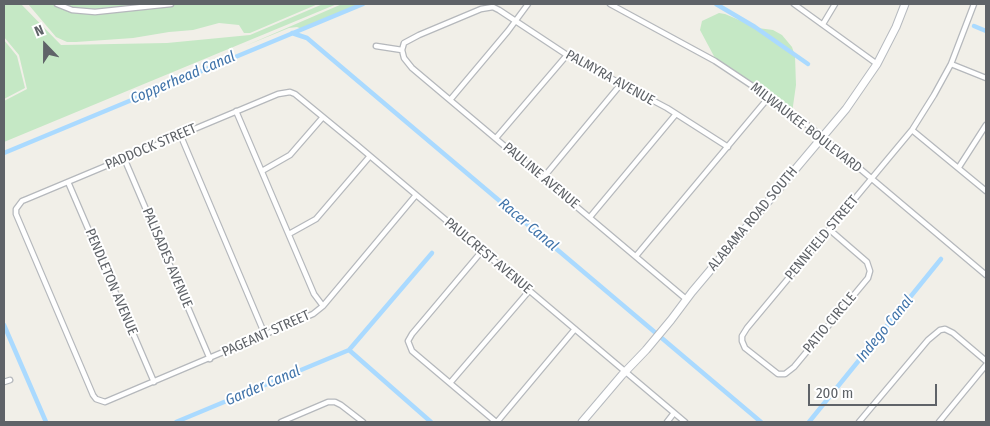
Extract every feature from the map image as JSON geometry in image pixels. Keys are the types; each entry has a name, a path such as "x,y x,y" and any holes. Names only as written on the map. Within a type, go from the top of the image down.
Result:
{"street":[{"path":"57,4 72,10 95,12 171,4"},
{"path":"450,100 528,4"},
{"name":"MILWAUKEE BOULEVARD","path":"610,4 702,53 770,97 872,179 986,276"},
{"path":"794,4 877,64"},
{"path":"823,24 835,4"},
{"name":"ALABAMA ROAD SOUTH","path":"582,422 652,344 686,299 856,95 877,64 905,4"},
{"name":"PENNFIELD STREET","path":"742,341 742,336 747,328 912,130 951,64 974,4"},
{"name":"PALMYRA AVENUE","path":"402,50 404,43 419,34 481,9 493,7 567,55 676,114 728,147"},
{"path":"376,46 402,50"},
{"name":"PAULINE AVENUE","path":"402,50 408,64 686,299"},
{"path":"496,138 567,55"},
{"path":"951,64 986,78"},
{"path":"543,178 621,84"},
{"name":"PADDOCK STREET","path":"101,402 93,395 18,219 16,209 22,201 236,111 278,94 290,92"},
{"name":"PAULCREST AVENUE","path":"290,92 295,94 370,156 686,422"},
{"path":"636,256 770,97"},
{"path":"236,111 314,294 322,306"},
{"path":"590,217 676,114"},
{"path":"262,171 290,155 323,117"},
{"path":"959,167 986,125"},
{"path":"912,130 986,191"},
{"path":"180,134 265,335"},
{"path":"288,234 316,219 370,156"},
{"name":"PALISADES AVENUE","path":"124,158 210,359"},
{"name":"PENDLETON AVENUE","path":"68,182 154,382"},
{"name":"PAGEANT STREET","path":"101,402 111,401 307,317 322,306 416,195"},
{"name":"PATIO CIRCLE","path":"742,341 749,352 773,371 778,374 785,374 798,362 868,278 870,266 867,262 830,230"},
{"path":"482,251 408,341 412,351 496,422 575,329"},
{"path":"450,383 529,290"},
{"path":"859,422 928,340 940,330 945,329 953,333 986,361"},
{"path":"939,422 986,365"},
{"path":"4,382 10,380"},
{"path":"281,422 328,402 341,405 363,422"},
{"path":"667,422 674,413"}],"green space":[{"path":"4,4 21,4 61,45 167,43 250,35 323,4 337,4 4,142 4,101 27,89 19,55 4,37"},
{"path":"28,4 318,4 250,33 244,33 239,25 219,23 193,30 133,38 67,42 56,37"},
{"path":"342,4 365,4 302,29 297,27 289,28 245,46"},
{"path":"719,13 758,28 773,30 782,35 792,47 795,56 796,85 792,113 716,60 700,30 702,21"},
{"path":"4,40 17,56 25,88 4,99"}],"waterway":[{"name":"Copperhead Canal","path":"4,153 363,4"},
{"path":"716,4 755,27 808,64"},
{"path":"974,26 986,31"},
{"name":"Racer Canal","path":"292,33 307,38 761,422"},
{"name":"Garder Canal","path":"176,422 349,350 432,253"},
{"name":"Indego Canal","path":"809,422 941,259"},
{"path":"4,325 46,422"},
{"name":"Garder Canal","path":"349,350 431,422"}]}
